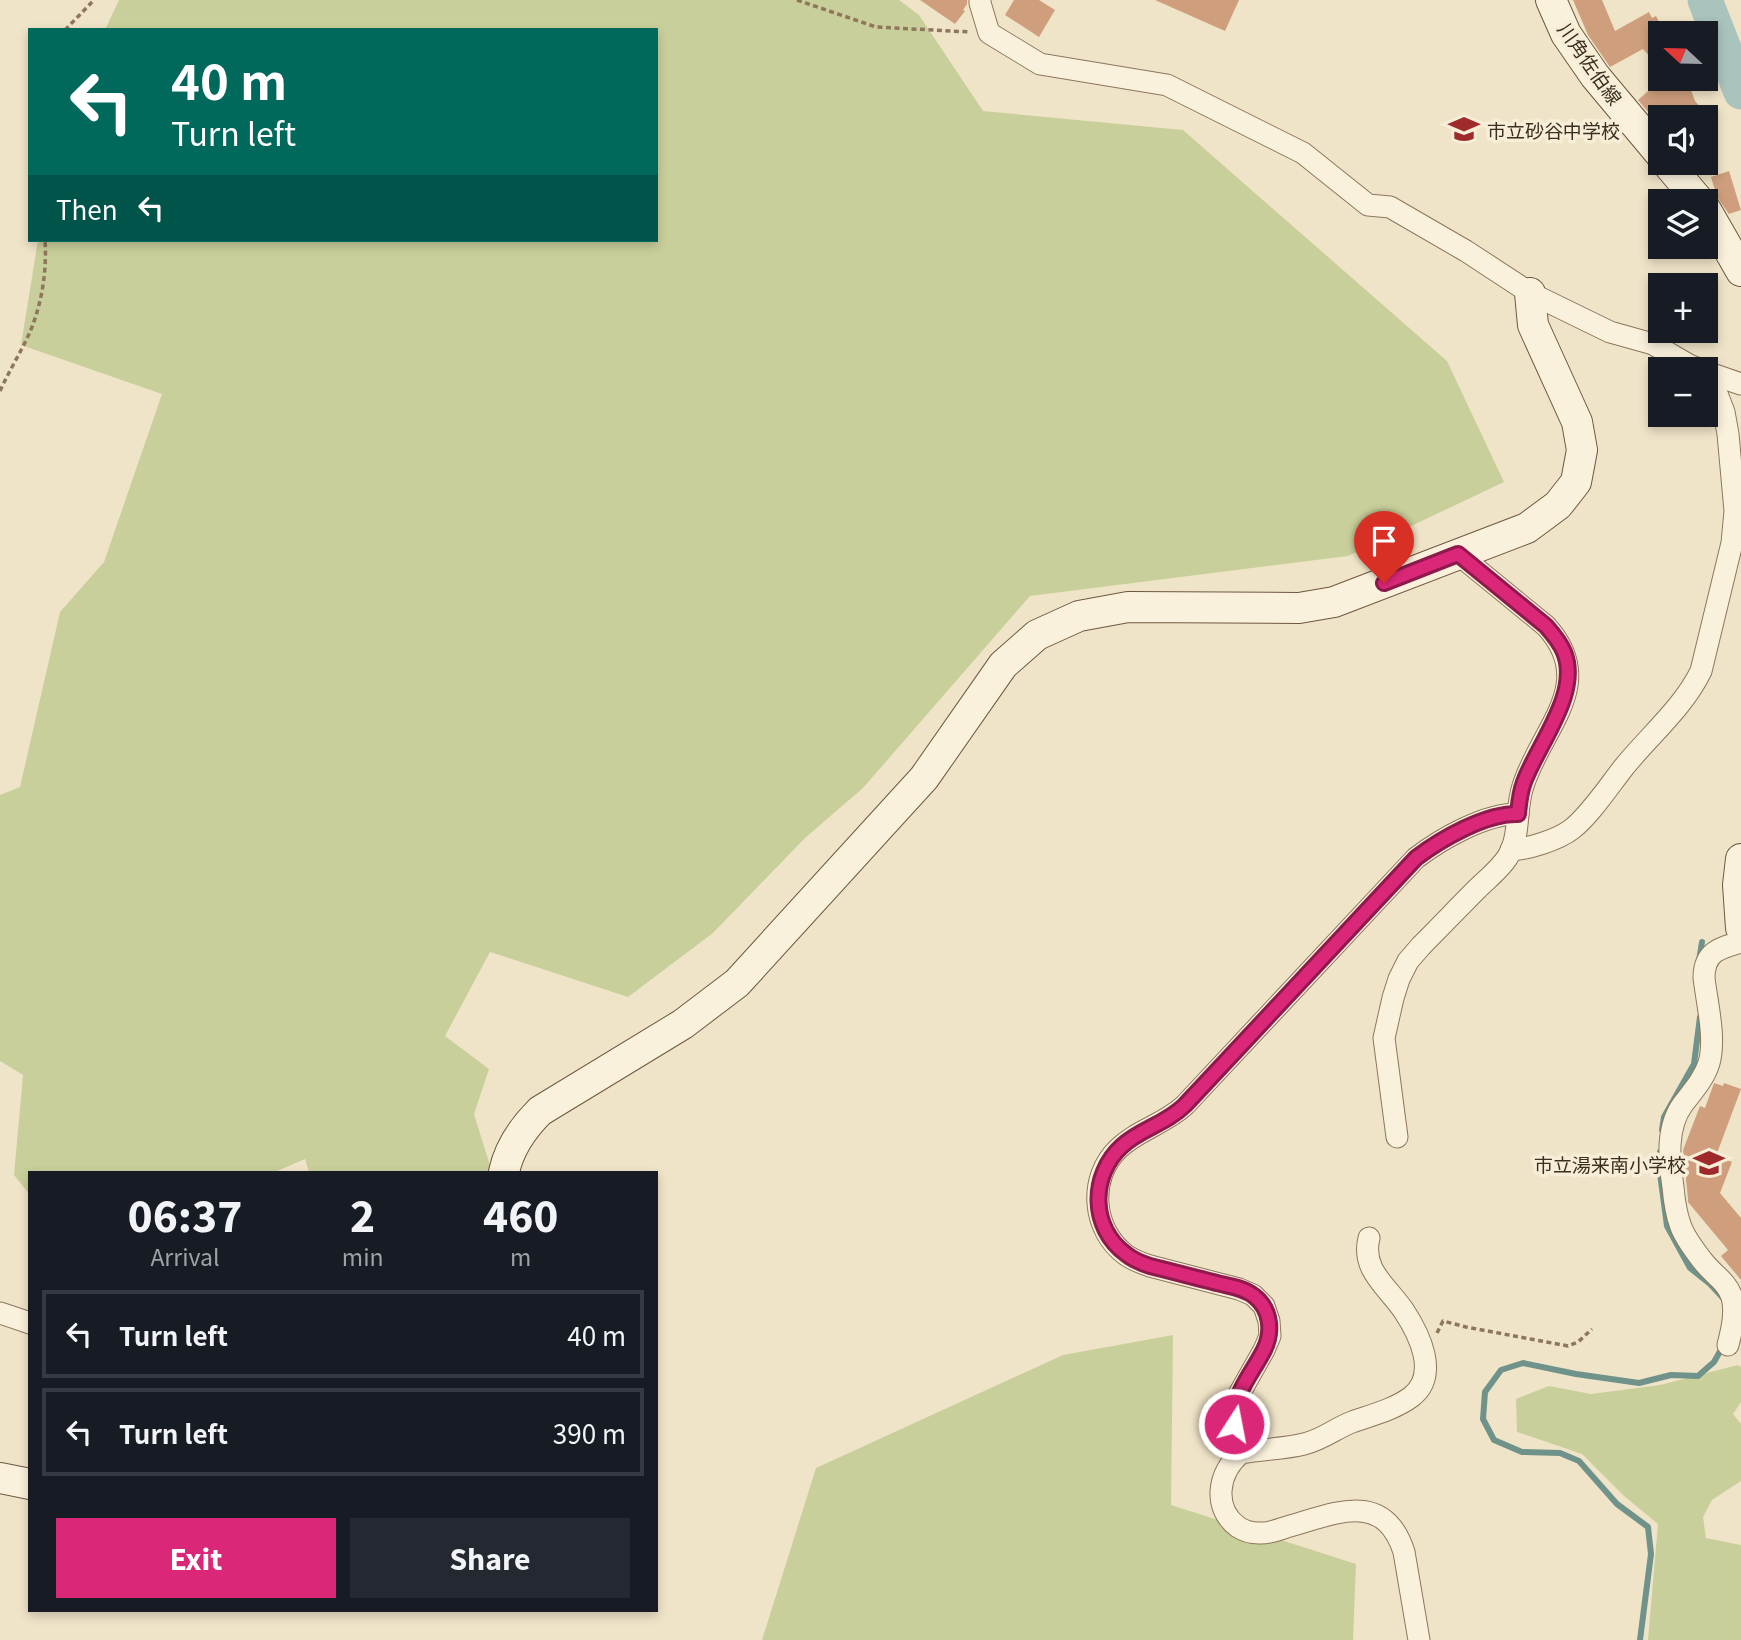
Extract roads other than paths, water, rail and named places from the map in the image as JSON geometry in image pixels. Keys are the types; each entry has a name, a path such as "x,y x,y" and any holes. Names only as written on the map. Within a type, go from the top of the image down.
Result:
{"street":[{"path":"980,0 989,33 1040,64 1167,85 1303,153 1368,205 1390,207 1466,251 1530,293 1610,332 1653,344 1675,357"},
{"name":"川角佐伯線","path":"1551,0 1566,34 1595,76 1648,139"},
{"path":"1677,175 1689,189"},
{"path":"1718,232 1741,271"},
{"path":"504,1171 516,1139 540,1111 683,1024 737,983 924,778 1003,665 1037,635 1079,616 1128,607 1288,608 1334,602 1527,527 1558,505 1576,482 1583,450 1577,422 1533,325 1530,293"},
{"path":"1718,377 1741,384"},
{"path":"1511,850 1553,839 1574,828 1685,698 1701,671 1732,543 1735,511 1728,434 1718,396"},
{"path":"1397,1138 1384,1038 1399,979 1408,961 1421,946 1501,865 1511,850 1524,782 1568,686 1567,661 1557,638 1458,554"},
{"path":"1237,1456 1239,1445 1234,1410 1238,1396 1270,1336 1264,1306 1253,1295 1239,1289 1150,1266 1124,1254 1114,1244 1100,1219 1098,1191 1106,1164 1125,1143 1170,1118 1185,1105 1416,858 1438,843 1481,821 1494,816 1518,814"},
{"path":"1741,859 1738,885 1741,928"},
{"path":"1728,1345 1734,1309 1731,1296 1726,1284 1703,1262 1680,1224 1672,1185 1670,1142 1677,1114 1705,1074 1712,1050 1704,968 1707,959 1723,947 1741,942"},
{"path":"1369,1238 1366,1249 1368,1261 1403,1309 1423,1348 1426,1365 1423,1381 1414,1395 1399,1404 1347,1424 1306,1444 1244,1452 1237,1456 1227,1470 1221,1483 1220,1497 1224,1511 1232,1522 1257,1534 1353,1510 1380,1517 1399,1538 1404,1552 1419,1640"},
{"path":"0,1314 28,1322"},
{"path":"0,1478 28,1484"}],"waterway":[{"path":"1705,0 1741,92"},
{"path":"1699,961 1702,942"},
{"path":"1662,1130 1664,1117 1694,1064 1700,1017"},
{"path":"1660,1152 1659,1166 1667,1226 1690,1268 1723,1298"},
{"path":"1640,1640 1651,1554 1648,1527 1617,1504 1579,1461 1560,1453 1522,1452 1494,1440 1483,1419 1485,1392 1501,1370 1523,1363 1639,1383 1671,1375 1698,1376 1714,1362 1723,1346"}],"place":[{"name":"市立砂谷中学校","path":"1464,129"},
{"name":"市立湯来南小学校","path":"1709,1163"}]}
